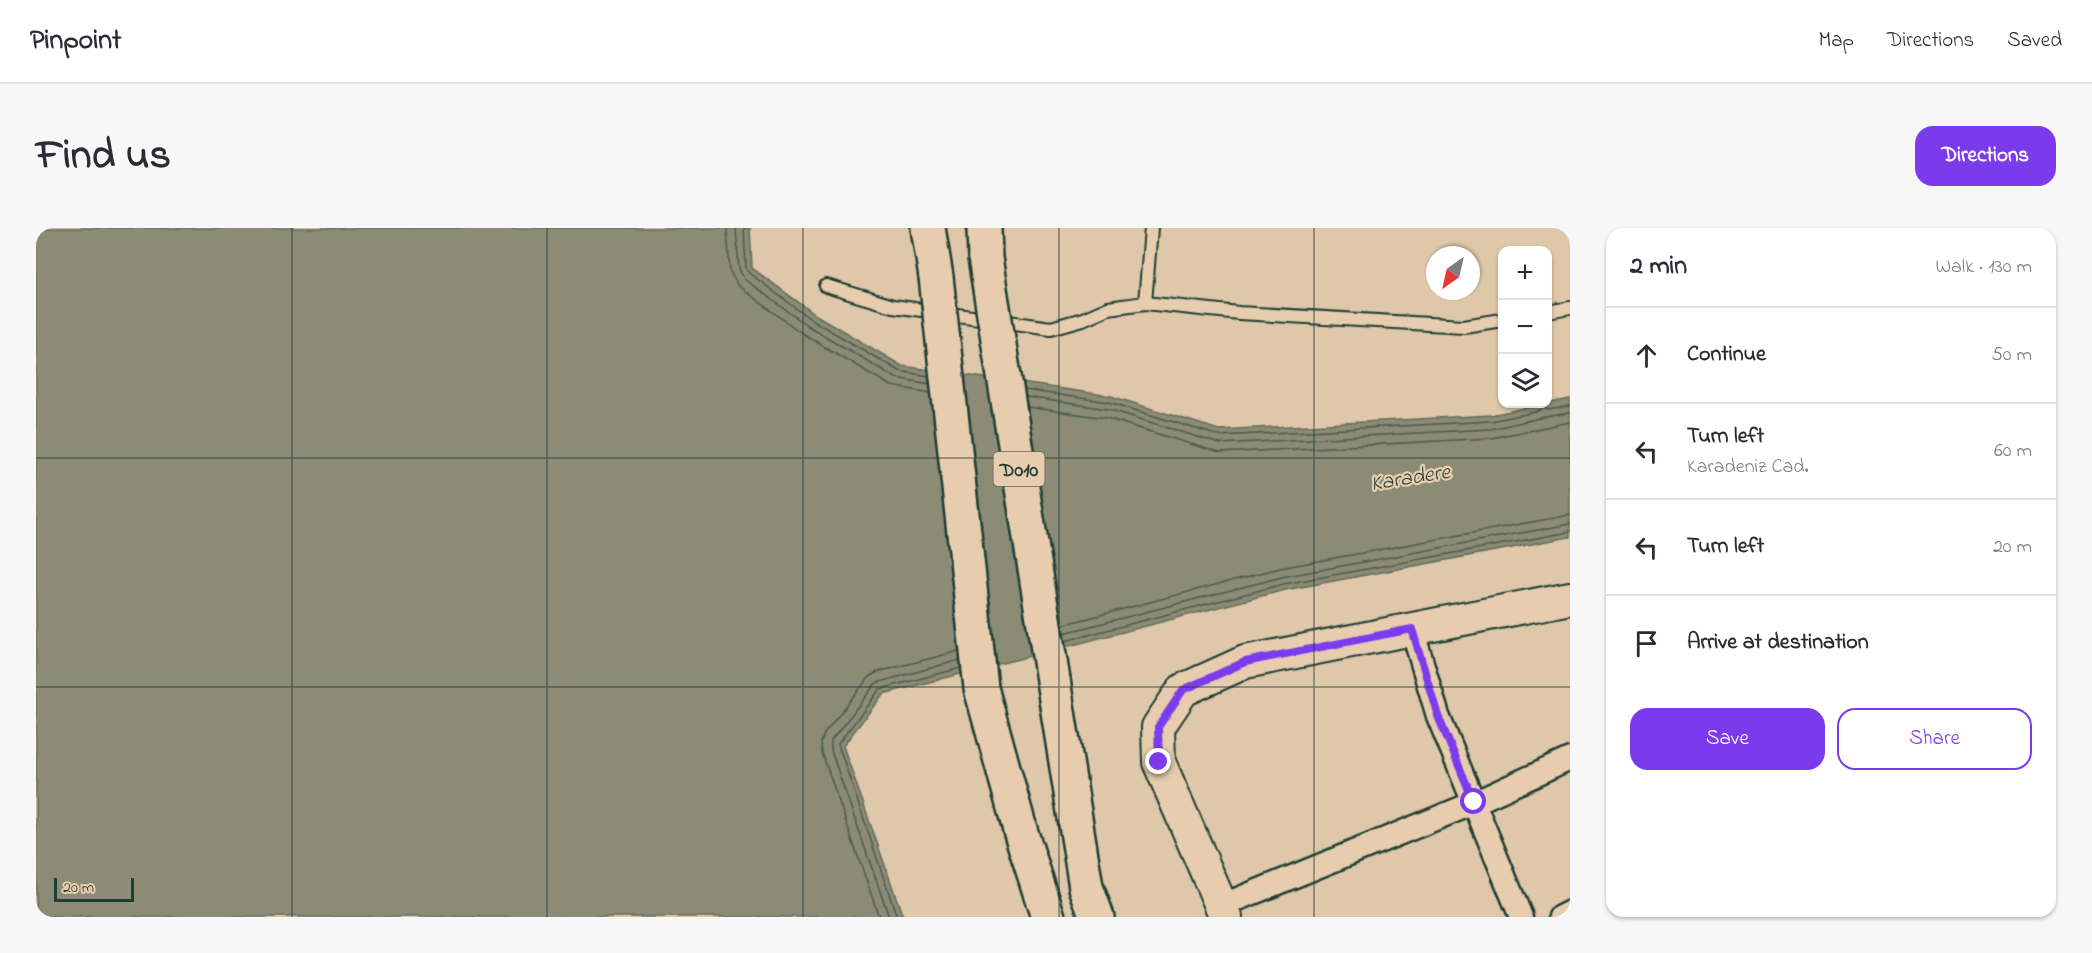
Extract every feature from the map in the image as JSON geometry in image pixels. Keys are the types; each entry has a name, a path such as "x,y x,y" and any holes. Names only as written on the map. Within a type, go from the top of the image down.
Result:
{"highway":[{"path":"928,228 936,277 981,688 1021,833 1048,917"},
{"name":"D010","path":"985,243 1086,887 1097,917"}],"street":[{"path":"1570,598 1245,662 1183,690 1158,727 1159,762 1224,911 1570,759"},
{"path":"1412,629 1438,716 1521,917"},
{"path":"1560,917 1570,912"}],"lane":[{"path":"1145,303 1151,228"},
{"path":"826,286 893,306 1051,328 1083,319 1108,308 1145,303 1239,313 1464,326 1498,321"},
{"path":"1552,311 1570,308"}],"water":[{"name":"Karadere","path":"36,228 750,228 752,268 816,315 902,366 1111,396 1219,430 1491,415 1526,408 1552,408 1552,403 1570,399 1570,537 1285,590 883,694 843,746 903,917 36,917"}],"route":[{"path":"1159,762 1158,727 1183,690 1245,662 1412,629 1438,716 1474,802"}]}
